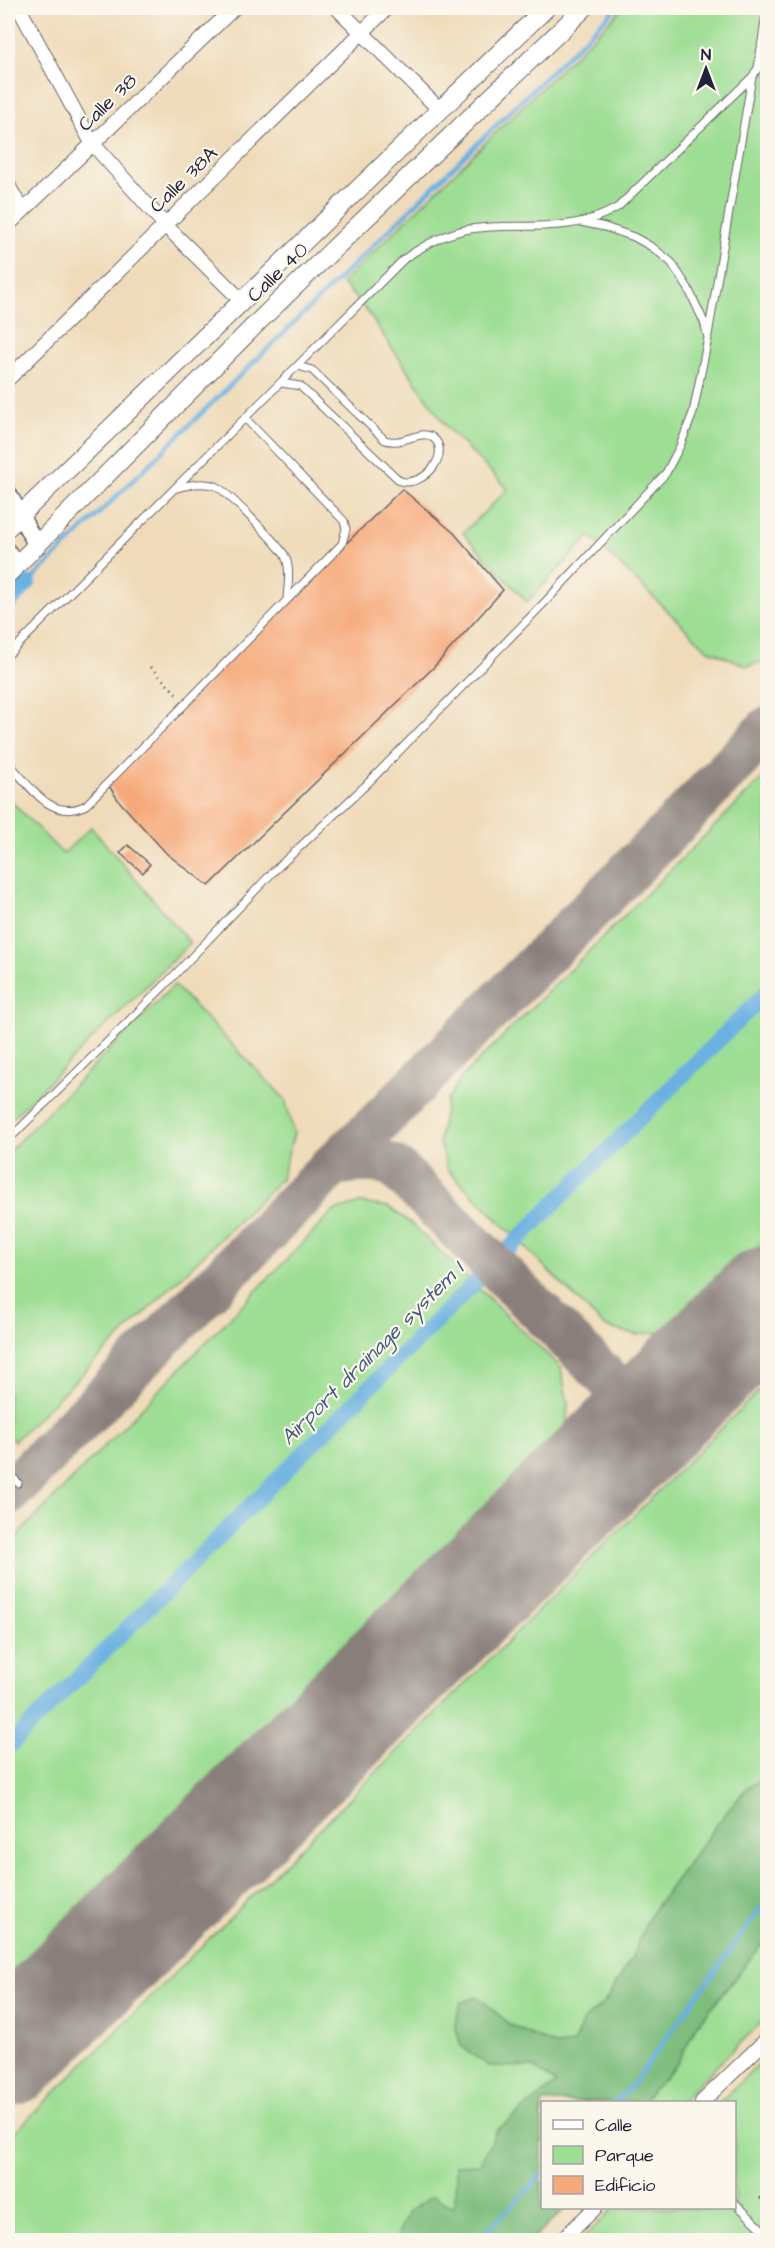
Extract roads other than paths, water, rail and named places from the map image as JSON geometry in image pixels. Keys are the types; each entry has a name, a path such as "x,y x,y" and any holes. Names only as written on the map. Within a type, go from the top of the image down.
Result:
{"main road":[{"name":"Calle 40","path":"14,521 546,8"},
{"name":"Calle 40","path":"10,564 37,546 262,318 584,8"}],"street":[{"path":"19,8 92,144 165,225 243,302"},
{"name":"Calle 38","path":"8,225 234,8"},
{"path":"337,8 440,110"},
{"name":"Calle 38A","path":"8,379 387,8"},
{"path":"8,185 22,211"},
{"path":"8,493 14,521 37,546"},
{"path":"704,2101 768,2038"},
{"path":"562,2241 594,2209"}],"lane":[{"path":"8,1140 165,985 273,872 367,784 666,473 693,413 753,78 758,68 767,8"},
{"path":"8,655 404,259 425,244 448,234 471,229 581,222 600,217 618,207 753,78"},
{"path":"581,222 634,237 671,262 688,288 704,322 708,338"},
{"path":"281,383 300,386 400,481 413,483 420,480 435,465 439,453 438,445 432,438 423,435 398,442 385,440 312,370 298,366"},
{"path":"8,762 47,804 60,810 77,809 92,799 342,544 346,529 344,521 245,418"},
{"path":"171,490 191,484 209,485 217,486 227,494 280,549 288,565 287,598"},
{"path":"8,1472 18,1483"},
{"path":"736,2203 768,2238"}],"waterway":[{"path":"28,583 616,8"},
{"path":"8,604 28,583"},
{"name":"Airport drainage system I","path":"8,1747 768,991"},
{"path":"616,2101 634,2083 768,1898"},
{"path":"478,2240 541,2176"}]}
